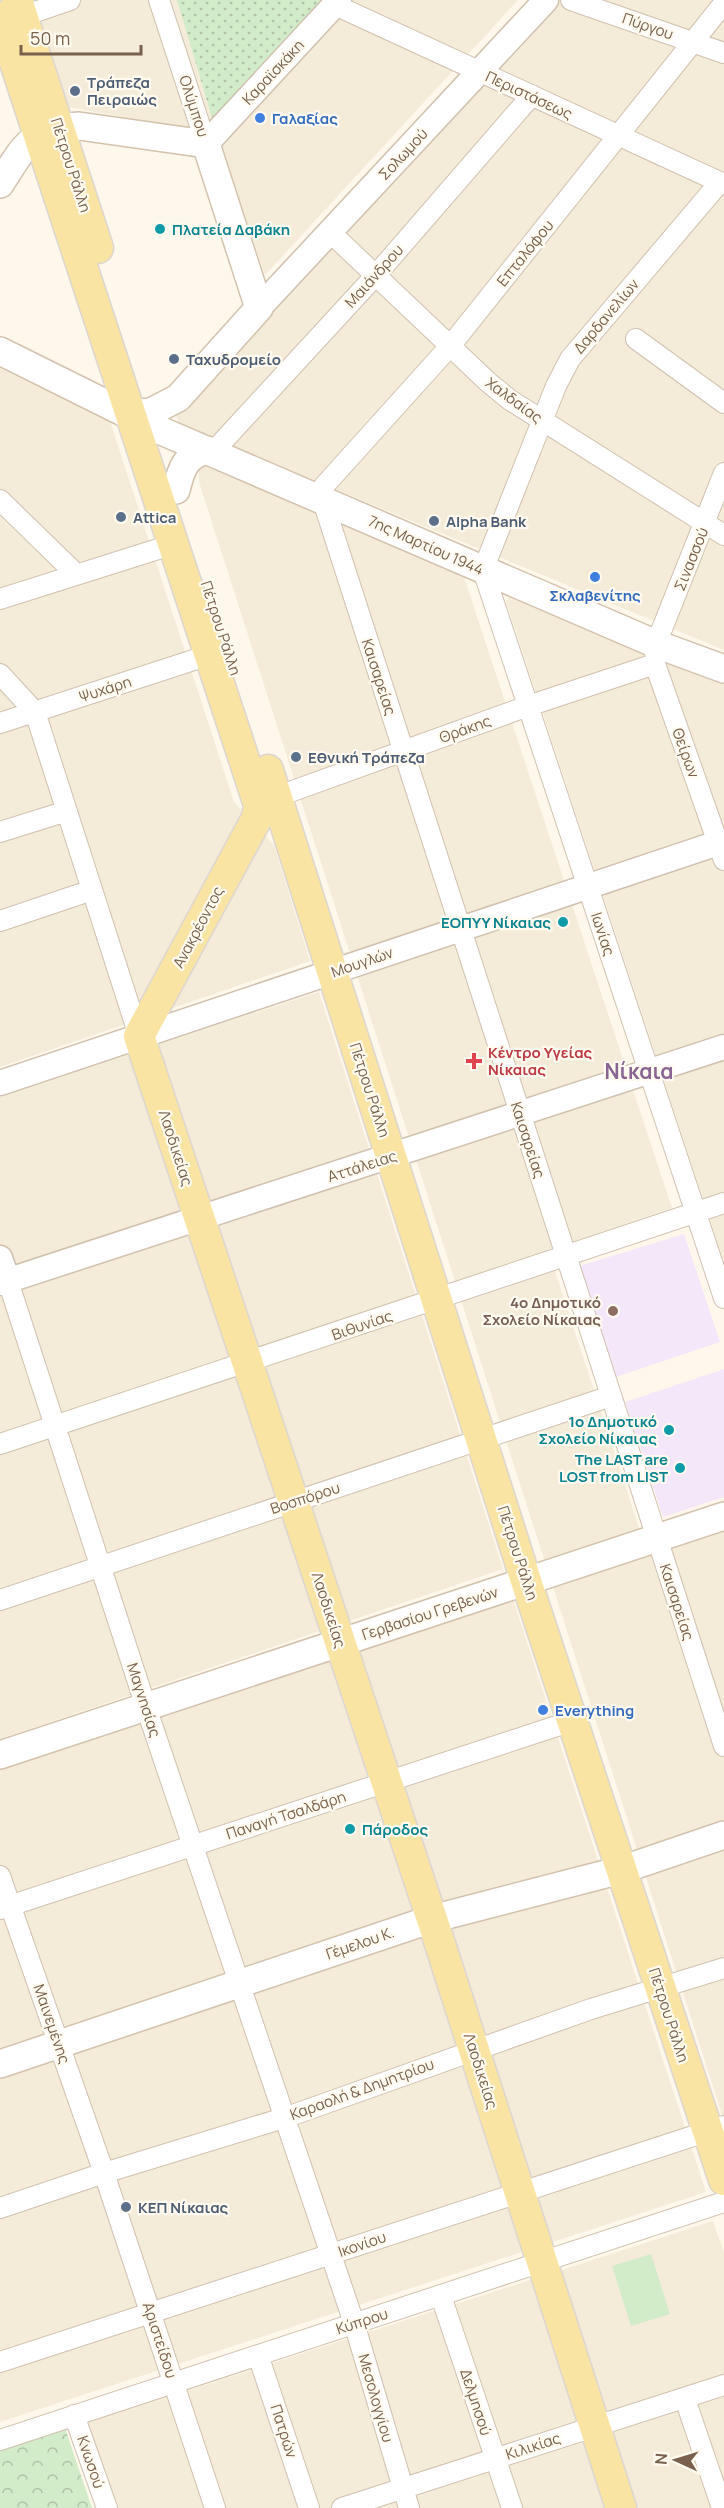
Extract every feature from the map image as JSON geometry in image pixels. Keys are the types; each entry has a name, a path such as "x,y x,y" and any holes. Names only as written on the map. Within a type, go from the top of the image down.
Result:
{"main road":[{"name":"Πέτρου Ράλλη","path":"8,15 146,418 176,490 267,807 332,972 660,1988 716,2128 724,2180"},
{"path":"0,184 28,142 49,131 79,126 206,144 259,308 178,398 146,418 0,351"},
{"name":"Πέτρου Ράλλη","path":"146,418 174,544 258,800 267,807"},
{"name":"7ης Μαρτίου 1944","path":"146,418 210,451 483,570 655,654 724,669"},
{"path":"176,490 182,467 188,459 210,451"},
{"name":"Ανακρέοντος","path":"139,1036 267,807"},
{"name":"Λαοδικείας","path":"139,1036 432,1919 621,2508"},
{"name":"Γερβασίου Γρεβενών","path":"0,1755 724,1516"},
{"name":"Γέμελου Κ.","path":"0,2064 432,1919 621,1870 724,1835"}],"street":[{"path":"8,15 70,0"},
{"name":"Ολύμπου","path":"159,0 206,144"},
{"name":"Σολωμού","path":"259,308 546,0"},
{"name":"Πύργου","path":"571,0 724,53"},
{"name":"Καραϊσκάκη","path":"206,144 336,2"},
{"name":"Περιστάσεως","path":"336,2 479,72 722,183"},
{"name":"Επταλόφου","path":"322,498 324,486 451,345 724,3"},
{"name":"Μαιάνδρου","path":"210,451 376,275 532,95"},
{"name":"Δαρδανελίων","path":"483,570 542,421 570,359 722,183"},
{"name":"Χαλδαίας","path":"330,232 488,382 542,421 724,535"},
{"path":"636,339 724,403"},
{"name":"Σινασσού","path":"655,654 724,473"},
{"name":"Καισαρείας","path":"322,498 724,1746"},
{"path":"0,500 76,574"},
{"path":"0,599 174,544"},
{"name":"Ιωνίας","path":"483,570 724,1298"},
{"name":"Θράκης","path":"267,807 655,654"},
{"name":"Θείρων","path":"655,654 722,848"},
{"name":"Ψυχάρη","path":"0,723 209,655"},
{"path":"0,674 35,712"},
{"name":"Λαοδικείας","path":"35,712 139,1036"},
{"path":"0,832 67,811"},
{"name":"Μουγλών","path":"0,1083 588,886 722,848"},
{"path":"0,921 92,890"},
{"name":"Αττάλειας","path":"4,1282 724,1047"},
{"name":"Βιθυνίας","path":"0,1444 724,1203"},
{"path":"0,1258 4,1282"},
{"name":"Μαγνησίας","path":"4,1282 286,2117"},
{"name":"Βοσπόρου","path":"0,1600 611,1396"},
{"name":"Παναγή Τσαλδάρη","path":"5,1908 572,1720"},
{"name":"Μαινεμένης","path":"0,1876 5,1908 59,2044 104,2173"},
{"name":"Καραολή & Δημητρίου","path":"0,2208 104,2173 286,2117 473,2049 724,1968"},
{"name":"Μεσολογγίου","path":"286,2117 354,2323 406,2499"},
{"name":"Ικονίου","path":"0,2362 332,2255 519,2191 616,2163 716,2128"},
{"name":"Αριστείδου","path":"104,2173 215,2508"},
{"name":"Κύπρου","path":"0,2440 724,2202"},
{"name":"Δελμησού","path":"441,2296 512,2508"},
{"name":"Πατρών","path":"258,2355 309,2508"},
{"name":"Κιλικίας","path":"342,2508 406,2499 495,2458 724,2385"},
{"path":"685,2399 722,2508"},
{"name":"Κνωσού","path":"75,2415 107,2508"}],"shaded area":[{"path":"34,0 518,0 265,275 217,135 69,107"},
{"path":"555,0 724,0 724,650 180,425 176,415"},
{"path":"0,368 110,421 234,802 274,845 310,961 0,1067"},
{"path":"204,466 463,574 672,1208 548,1250 646,1549 724,1523 724,2121 199,482 199,469"},
{"path":"511,594 724,680 724,1262 506,602"},
{"path":"319,992 503,1569 0,1739 0,1096"},
{"path":"684,1234 720,1342 616,1377 579,1266"},
{"path":"724,1369 724,1497 663,1517 625,1402"},
{"path":"511,1593 706,2192 0,2422 0,1762"},
{"path":"713,2221 724,2253 724,2508 116,2508 87,2423"}],"green space":[{"path":"177,0 320,0 323,7 213,121"},
{"path":"651,2254 670,2314 631,2326 612,2266"},
{"path":"65,2428 92,2508 0,2508 0,2451"}],"place":[{"name":"Τράπεζα Πειραιώς","path":"75,91"},
{"name":"Γαλαξίας","path":"260,118"},
{"name":"Πλατεία Δαβάκη","path":"160,229"},
{"name":"Ταχυδρομείο","path":"174,359"},
{"name":"Attica","path":"121,517"},
{"name":"Alpha Bank","path":"434,521"},
{"name":"Σκλαβενίτης","path":"595,577"},
{"name":"Εθνική Τράπεζα","path":"296,757"},
{"name":"ΕΟΠΥΥ Νίκαιας","path":"563,922"},
{"name":"Κέντρο Υγείας Νίκαιας","path":"474,1061"},
{"name":"4ο Δημοτικό Σχολείο Νίκαιας","path":"613,1311"},
{"name":"1ο Δημοτικό Σχολείο Νίκαιας","path":"669,1430"},
{"name":"The LAST are LOST from LIST","path":"680,1468"},
{"name":"Everything","path":"543,1710"},
{"name":"Πάροδος","path":"350,1829"},
{"name":"ΚΕΠ Νίκαιας","path":"126,2207"}],"district":[{"name":"Νίκαια","path":"639,1071"}]}
